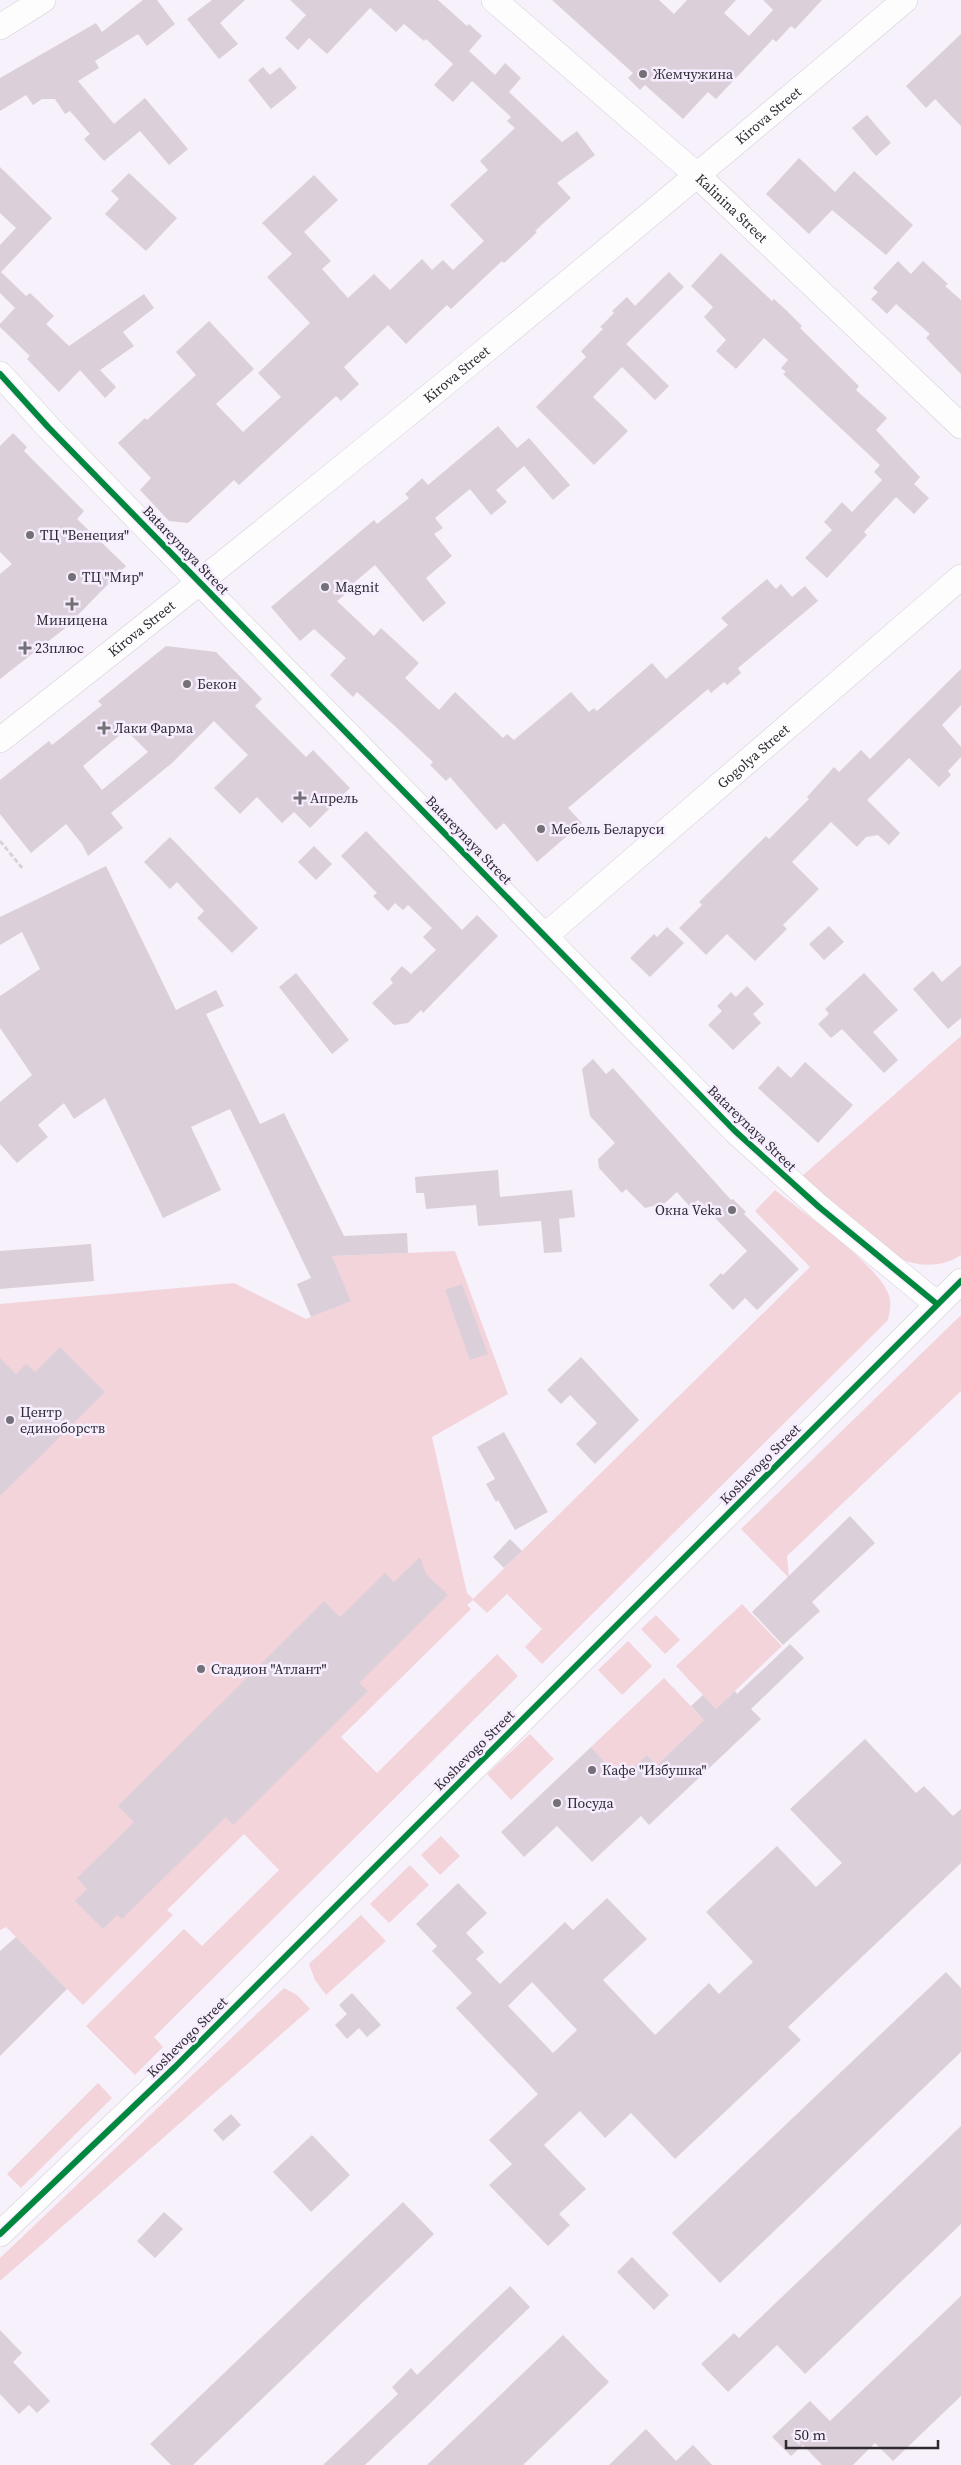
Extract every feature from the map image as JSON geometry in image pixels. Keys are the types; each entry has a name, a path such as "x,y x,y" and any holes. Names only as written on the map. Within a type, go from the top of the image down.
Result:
{"street":[{"path":"0,27 43,0"},
{"name":"Kalinina Street","path":"494,0 698,176 961,426"},
{"name":"Kirova Street","path":"0,740 200,584 698,176 905,0"},
{"name":"Batareynaya Street","path":"0,374 200,584 761,1156 819,1207 938,1304"},
{"name":"Gogolya Street","path":"545,936 961,577"},
{"name":"Koshevogo Street","path":"0,2234 169,2074 961,1280"}],"path":[{"path":"0,841 23,869"}],"shaded area":[{"path":"961,1036 961,1255 940,1264 918,1264 903,1260 801,1177"},
{"name":"Стадион \"Атлант\"","path":"775,1190 838,1239 870,1268 888,1293 890,1310 888,1320 542,1664 525,1647 542,1629 507,1594 487,1613 473,1600 467,1605 471,1609 341,1737 377,1773 497,1654 518,1676 154,2037 163,2047 135,2075 86,2026 184,1929 202,1946 279,1870 244,1834 167,1910 173,1915 83,2005 6,1927 0,1930 0,1304 234,1283 306,1319 350,1301 332,1256 455,1251 508,1394 432,1437 467,1593 473,1599 810,1267 755,1211"},
{"path":"961,1315 961,1391 787,1556 789,1578 741,1529"},
{"path":"742,1604 782,1646 716,1709 676,1666"},
{"path":"656,1615 680,1640 665,1654 641,1629"},
{"path":"628,1641 652,1666 622,1695 598,1670"},
{"path":"664,1678 704,1720 657,1765 647,1755 637,1765 631,1790 591,1747"},
{"path":"530,1734 554,1759 511,1800 487,1774"},
{"path":"441,1836 460,1856 440,1875 421,1855"},
{"path":"410,1865 429,1885 389,1923 370,1904"},
{"path":"361,1915 386,1941 326,1995 315,1980 309,1964"},
{"path":"284,1988 297,1995 310,2009 0,2281 0,2258"},
{"path":"98,2083 112,2098 21,2188 7,2174"}],"building":[{"path":"143,0 157,0 175,24 147,46 138,34 95,61 99,68 78,81 114,124 145,98 188,149 169,165 140,131 104,161 84,139 90,134 70,111 65,114 55,99 42,99 33,105 26,95 0,111 0,78 96,23 102,32"},
{"path":"212,0 245,0 220,23 238,44 219,59 187,19"},
{"path":"290,0 438,0 467,26 469,24 482,36 469,51 495,75 505,63 521,78 509,92 562,142 577,131 595,155 557,183 571,198 535,231 537,232 530,239 504,263 502,261 451,309 447,305 406,344 388,325 344,367 359,384 341,401 336,396 239,485 234,480 188,523 169,521 140,490 151,478 118,443 145,418 147,420 196,375 176,352 209,321 254,369 216,404 243,432 281,397 258,373 310,323 267,277 292,254 262,223 314,175 338,200 304,232 331,261 322,269 348,298 374,274 390,290 422,259 432,270 443,260 453,270 484,241 450,205 488,170 480,161 515,128 507,121 511,117 472,81 453,102 434,85 453,64 426,39 424,41 404,24 396,32 370,8 327,54 309,38 298,50 285,38 306,15"},
{"path":"552,0 659,0 674,14 687,0 736,0 724,13 749,36 773,10 763,0 822,0 795,29 791,26 776,42 773,39 716,99 708,92 683,119 645,85 640,90 628,78 633,73"},
{"path":"961,34 961,126 935,99 926,108 906,86"},
{"path":"263,67 270,75 280,67 297,88 271,109 248,80"},
{"path":"867,115 891,143 876,156 852,128"},
{"path":"799,158 835,192 854,171 913,225 886,255 832,210 809,234 766,194"},
{"path":"0,167 52,218 1,272 26,296 30,293 54,316 46,324 69,346 144,294 154,308 123,332 134,346 100,370 116,387 105,398 80,370 59,392 27,359 30,356 0,327 0,324 15,308 0,293 0,245 16,228 0,213"},
{"path":"129,173 177,218 146,251 105,214 119,199 111,191"},
{"path":"721,253 772,301 774,299 787,311 802,326 800,328 859,386 856,390 887,418 876,430 920,477 914,484 929,498 914,514 896,497 864,532 867,535 827,578 805,558 832,530 824,522 842,502 852,512 882,480 874,472 880,465 783,374 786,372 781,368 788,360 764,338 736,369 716,351 726,340 704,317 713,307 691,286"},
{"path":"898,261 911,274 923,261 948,284 945,286 961,300 961,374 926,338 930,334 896,304 887,314 871,299 878,292 873,288"},
{"path":"669,272 684,287 626,344 669,386 655,400 622,367 593,397 628,431 594,465 536,407 586,357 581,351 603,329 600,327 614,313 612,311 627,297 635,306"},
{"path":"498,426 517,448 529,438 570,485 553,500 524,466 496,490 507,502 491,515 470,489 435,518 443,528 434,534 452,556 426,578 446,603 423,622 375,565 350,586 353,588 337,601 374,636 381,628 419,663 405,678 439,710 455,692 503,738 507,734 514,740 571,692 589,712 594,708 597,711 652,663 666,679 728,625 721,618 767,579 776,589 781,584 792,597 805,586 818,601 738,668 741,673 727,685 724,682 711,693 708,689 568,808 582,823 537,862 504,823 496,830 450,777 446,781 430,765 433,762 397,728 357,692 353,697 330,675 346,658 314,629 300,641 271,607 374,520 377,524 409,498 405,494 422,478 428,485"},
{"path":"13,433 27,447 24,451 84,511 77,519 126,566 64,629 0,679 0,574 12,564 0,552 0,446"},
{"path":"166,646 216,652 262,699 255,706 306,757 313,750 350,788 310,828 294,812 282,823 257,797 240,814 214,788 248,755 214,721 172,763 111,813 123,828 88,856 82,844 66,824 31,853 0,814 0,780 49,741 52,745 102,705 98,701","holes":["126,730 148,752 102,790 83,766"]},
{"path":"961,669 961,705 942,725 961,747 961,757 948,771 951,775 939,787 909,758 867,800 900,833 889,845 878,835 866,837 857,847 831,822 792,862 819,889 783,925 787,929 755,961 727,934 706,955 679,928 702,905 699,902 766,836 769,839 809,799 807,797 834,767 839,772 861,750 870,759"},
{"path":"366,831 462,930 477,915 498,936 423,1013 421,1010 408,1023 394,1025 372,1003 393,983 390,979 402,966 411,974 436,950 423,937 432,928 408,905 403,910 395,903 388,911 373,896 377,893 341,856"},
{"path":"170,837 258,928 232,953 197,918 204,911 177,882 170,889 144,862"},
{"path":"314,846 332,864 316,880 298,862"},
{"path":"106,866 176,1010 216,990 224,1006 206,1014 260,1124 284,1113 344,1236 407,1233 408,1253 332,1256 351,1301 311,1317 297,1284 311,1278 230,1109 191,1127 221,1190 163,1218 105,1098 74,1119 64,1103 38,1125 48,1137 17,1163 0,1144 0,1102 32,1075 0,1028 0,996 40,969 22,932 0,945 0,917"},
{"path":"829,926 844,942 824,960 809,944"},
{"path":"667,927 684,943 650,977 630,958 654,934 657,937"},
{"path":"961,965 961,1018 948,1029 913,989 933,971 942,982"},
{"path":"296,973 349,1040 332,1054 279,987"},
{"path":"864,973 898,1010 873,1032 898,1060 884,1073 842,1029 831,1038 818,1024 829,1014 825,1009"},
{"path":"747,986 764,1004 753,1014 761,1023 733,1050 708,1025 722,1011 717,1006 731,992 736,997"},
{"path":"593,1059 606,1074 613,1068 731,1200 733,1199 746,1212 744,1214 799,1269 757,1310 745,1298 733,1310 709,1285 721,1273 723,1275 747,1251 698,1200 690,1207 677,1192 665,1203 645,1208 626,1189 622,1193 599,1168 598,1159 615,1143 590,1116 582,1069"},
{"path":"805,1062 853,1105 818,1143 758,1088 778,1066 791,1078"},
{"path":"498,1170 500,1197 572,1190 575,1217 559,1219 562,1252 544,1253 541,1221 478,1226 476,1205 426,1209 424,1193 416,1193 415,1177"},
{"path":"91,1244 94,1281 0,1289 0,1251"},
{"path":"462,1284 488,1354 470,1360 445,1290"},
{"path":"60,1347 105,1392 0,1496 0,1358 16,1374 26,1364 35,1372"},
{"path":"581,1357 639,1420 595,1464 576,1444 597,1423 570,1395 561,1404 547,1390"},
{"path":"504,1432 548,1512 515,1530 498,1500 496,1502 486,1484 495,1479 477,1447"},
{"path":"850,1516 875,1543 812,1602 820,1611 783,1645 752,1612"},
{"path":"510,1539 522,1551 504,1568 493,1557"},
{"path":"420,1557 426,1574 448,1595 359,1683 368,1691 233,1825 226,1817 122,1919 117,1915 103,1929 75,1901 87,1889 77,1878 134,1822 118,1806 324,1601 340,1617 385,1573 394,1582"},
{"path":"790,1644 804,1658 751,1709 761,1719 649,1825 641,1816 592,1862 557,1826 524,1857 501,1832 591,1747 621,1779 647,1755 657,1765 704,1720 691,1706 703,1695 716,1709 735,1691 737,1694"},
{"path":"865,1739 916,1793 924,1786 953,1816 961,1809 961,1863 788,2027 801,2040 675,2159 631,2113 605,2138 580,2111 544,2145 586,2189 559,2214 570,2225 548,2246 489,2185 512,2164 489,2140 538,2094 456,2008 472,1993 432,1951 437,1946 416,1924 458,1883 487,1913 466,1933 484,1952 476,1959 500,1984 565,1922 573,1930 607,1898 647,1939 603,1980 655,2035 709,1983 719,1994 753,1962 706,1912 777,1846 816,1887 842,1863 790,1809","holes":["532,1982 577,2030 553,2053 508,2006"]},
{"path":"16,1937 67,1989 0,2056 0,1951"},
{"path":"946,1972 961,1988 961,2052 720,2283 672,2233"},
{"path":"352,1993 381,2025 367,2037 359,2028 347,2039 335,2025 347,2014 339,2005"},
{"path":"231,2114 241,2125 223,2141 213,2130"},
{"path":"961,2126 961,2224 805,2374 777,2345 728,2392 701,2364 734,2333 739,2338"},
{"path":"312,2135 350,2175 311,2212 273,2172"},
{"path":"403,2202 434,2234 193,2465 171,2465 150,2444"},
{"path":"164,2212 183,2229 155,2258 137,2241"},
{"path":"632,2257 669,2295 654,2310 617,2272"},
{"path":"510,2286 530,2307 418,2415 365,2465 323,2465 398,2394 392,2387 411,2368 417,2375"},
{"path":"961,2296 961,2396 893,2461 875,2443 853,2465 822,2465 803,2445 791,2456 772,2437 810,2401 830,2421"},
{"path":"0,2330 22,2353 13,2362 50,2401 37,2413 29,2405 19,2414 0,2394"},
{"path":"563,2335 609,2382 523,2465 427,2465"},
{"path":"646,2429 676,2461 693,2445 712,2465 609,2465"}],"cycle path":[{"path":"0,374 48,427 735,1131 819,1207 937,1304"},
{"path":"0,2234 175,2067 961,1281"}],"place":[{"name":"Жемчужина","path":"643,74"},
{"name":"ТЦ \"Венеция\"","path":"30,535"},
{"name":"ТЦ \"Мир\"","path":"72,577"},
{"name":"Magnit","path":"325,587"},
{"name":"Миницена","path":"72,604"},
{"name":"23плюс","path":"25,648"},
{"name":"Бекон","path":"187,684"},
{"name":"Лаки Фарма","path":"104,728"},
{"name":"Апрель","path":"300,798"},
{"name":"Мебель Беларуси","path":"541,829"},
{"name":"Окна Veka","path":"732,1210"},
{"name":"Центр единоборств","path":"10,1420"},
{"name":"Стадион \"Атлант\"","path":"201,1669"},
{"name":"Кафе \"Избушка\"","path":"592,1770"},
{"name":"Посуда","path":"557,1803"}]}
